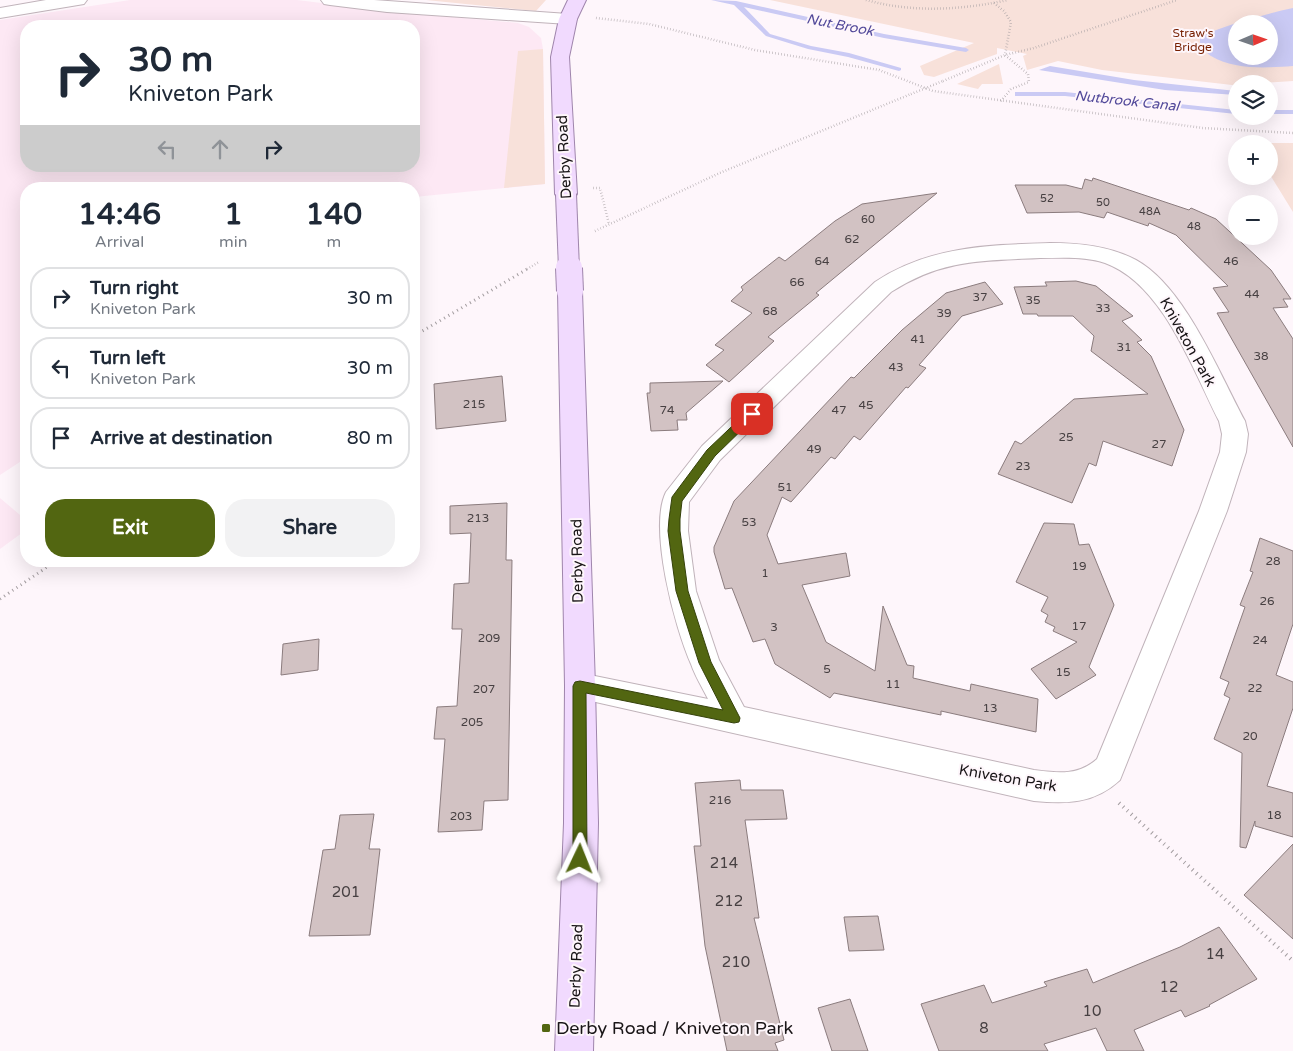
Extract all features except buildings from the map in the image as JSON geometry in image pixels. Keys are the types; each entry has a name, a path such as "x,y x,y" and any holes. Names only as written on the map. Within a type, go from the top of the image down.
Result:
{"main road":[{"name":"Derby Road","path":"574,1051 581,823 580,686 570,291 560,72 561,44 568,19 577,0"}],"street":[{"path":"0,13 78,0"},
{"path":"330,0 395,8 568,19"},
{"name":"Kniveton Park","path":"580,686 734,718 811,738 1024,783 1070,788 1099,779 1109,769 1117,751 1213,511 1233,452 1235,434 1232,422 1182,323 1158,288 1132,268 1094,253 1053,250 958,255 919,266 897,276 883,287 711,453 676,500 674,531 682,591 705,663 734,718"}],"path":[{"path":"866,0 885,6 910,9 940,8 1008,0"},
{"path":"594,232 722,172 1005,55 1034,48 1177,0"},
{"path":"994,3 1004,11 1011,22 1005,55"},
{"path":"568,19 608,18 649,24 755,50 879,70 933,91 1204,128 1293,133"},
{"path":"1001,101 1011,89 1029,82 1028,74 1005,55"},
{"path":"590,188 600,188 609,224"},
{"path":"420,332 546,258"},
{"path":"0,599 47,567"},
{"path":"1094,781 1293,961"}],"shaded area":[{"path":"130,0 297,0 387,11 518,23 529,27 541,38 543,49 545,184 420,196 420,182 20,182 20,462 0,475 0,20"},
{"path":"0,498 20,515 20,534 0,549"}],"green space":[{"path":"426,0 546,0 536,11"},
{"name":"Straw's Bridge","path":"770,0 1293,0 1293,81 1278,82 1278,75 1228,75 1228,85 1102,70 1058,61 1027,70 1023,56 1027,54 997,48 997,54 934,77 924,75 920,66 974,43"},
{"path":"543,49 545,184 504,188 518,51"},
{"path":"999,64 1003,84 982,84 978,89 957,84"},
{"path":"1278,143 1293,143 1293,212 1276,185 1278,185"}],"water":[{"path":"1293,8 1293,66 1251,67 1235,65 1278,65 1278,15 1265,15"},
{"path":"1228,26 1228,63 1210,55 1200,45 1200,36"},
{"path":"1050,66 1134,80 1228,90 1228,94 1165,90 1039,70"}],"waterway":[{"name":"Nut Brook","path":"714,0 736,3"},
{"name":"Nut Brook","path":"736,3 884,36 966,50"},
{"name":"Nutbrook Canal","path":"736,3 768,35 810,48 849,55 899,69"},
{"name":"Nutbrook Canal","path":"1018,94 1065,94 1228,111"},
{"name":"Nutbrook Canal","path":"1278,112 1293,112"}],"place":[{"name":"Derby Road / Kniveton Park","path":"546,1028"}],"route":[{"path":"580,859 580,686 734,718 705,663 682,591 674,519 676,500 711,453 752,414"}]}
